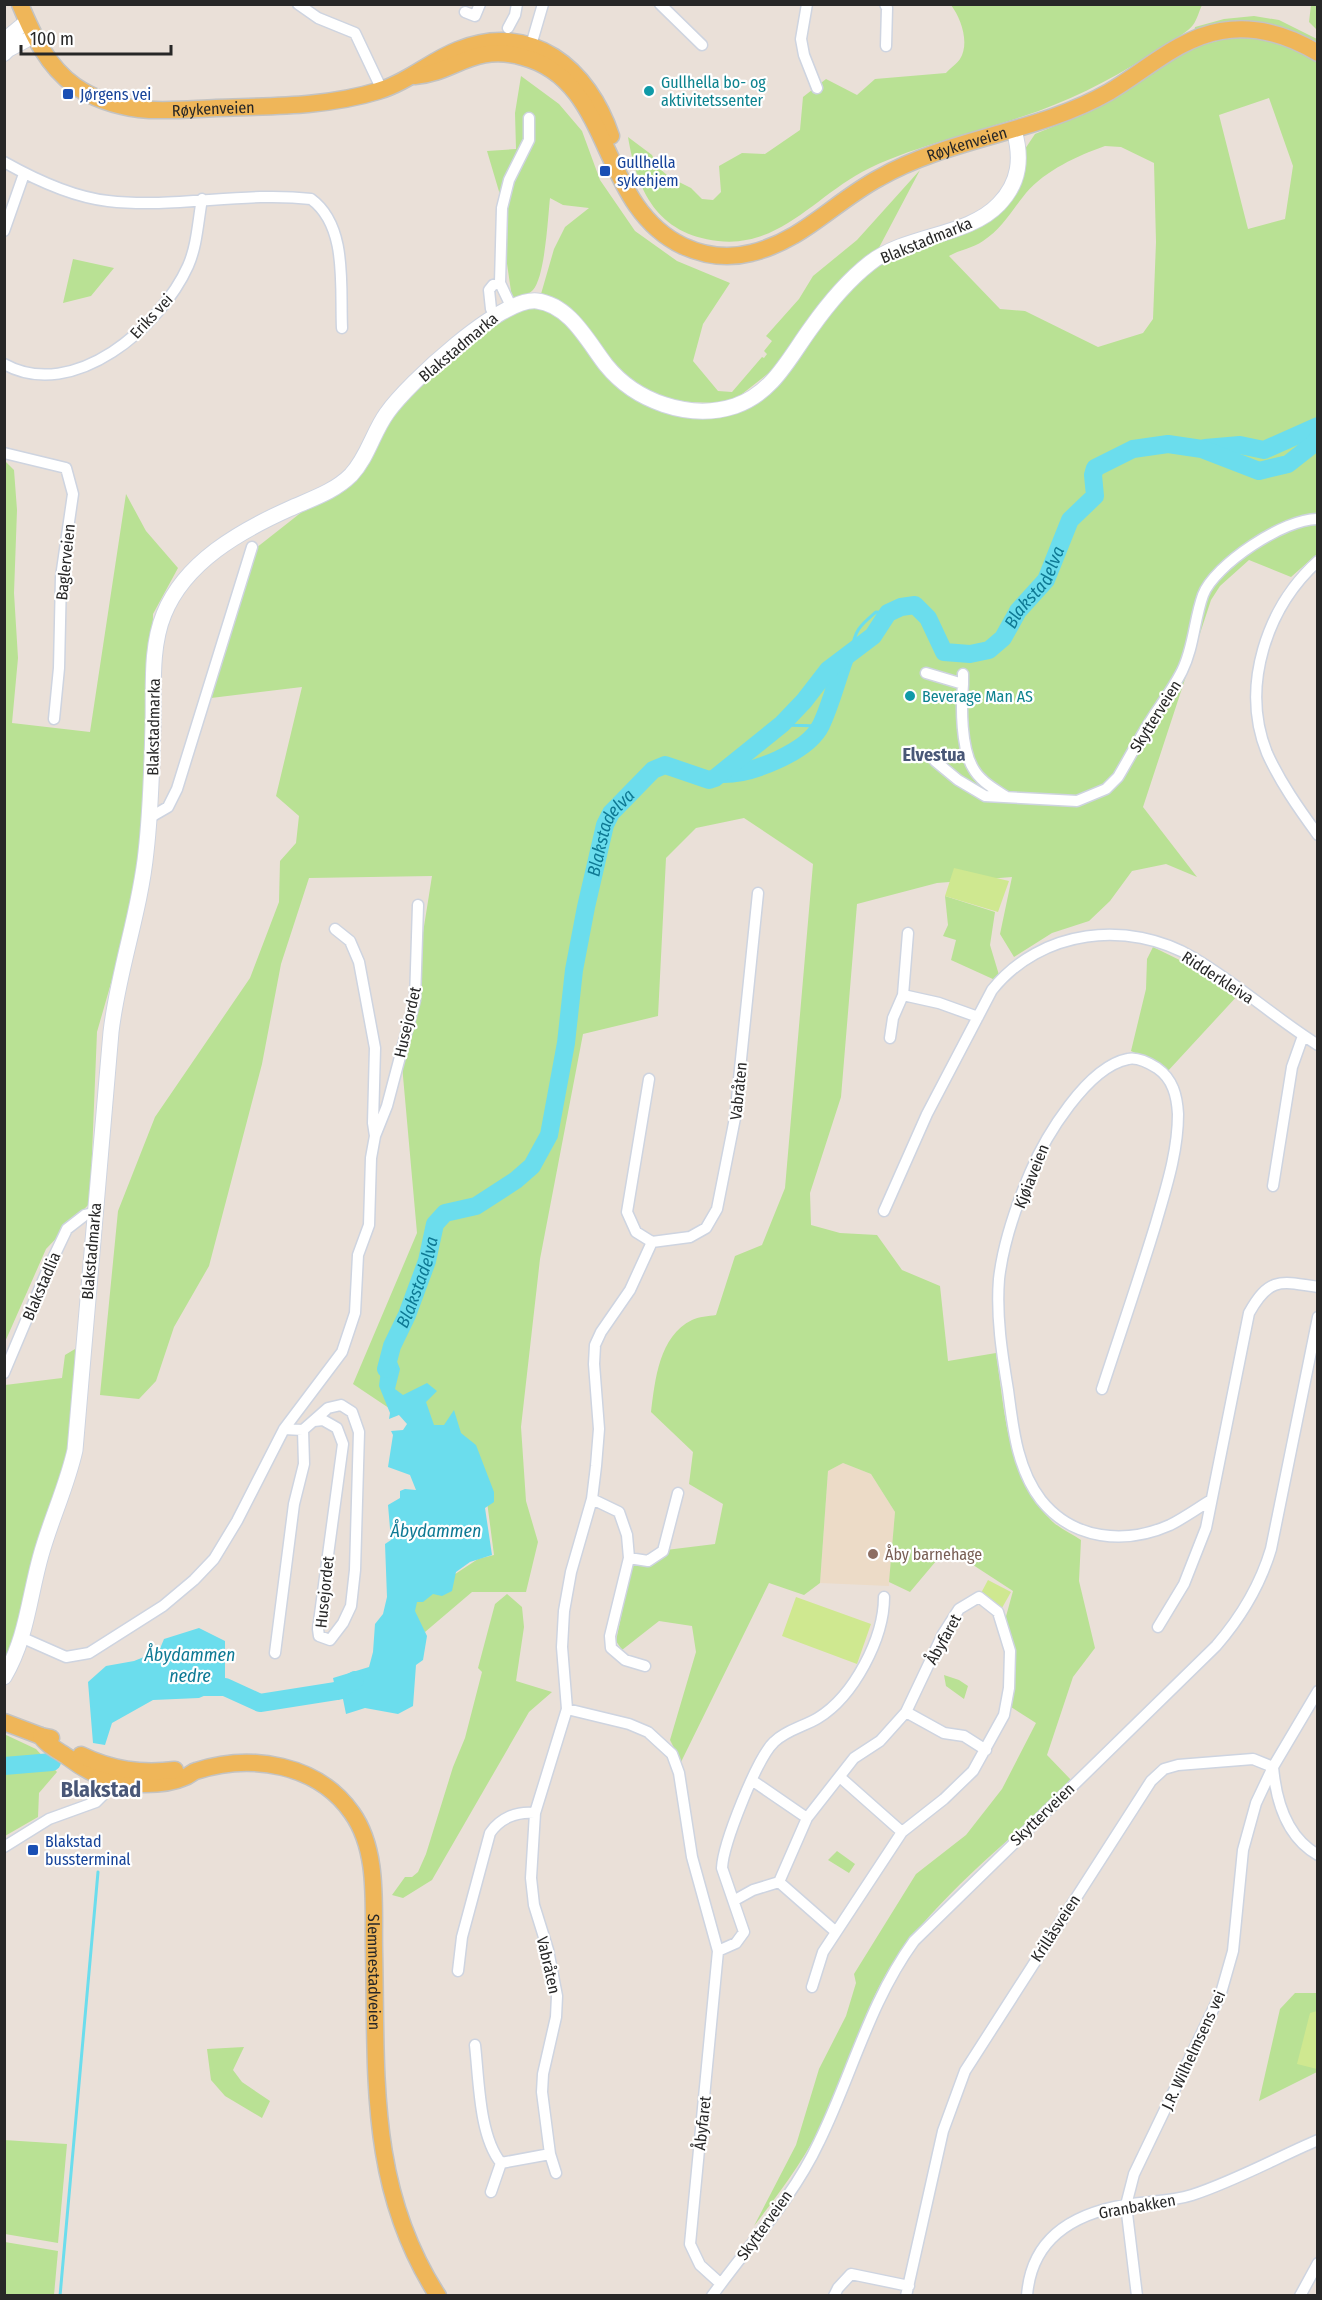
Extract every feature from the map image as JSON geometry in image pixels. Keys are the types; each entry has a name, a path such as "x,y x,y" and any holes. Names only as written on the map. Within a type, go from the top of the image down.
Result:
{"main road":[{"name":"Røykenveien","path":"20,4 51,63 75,86 101,99 132,108 156,110 297,105 350,98 382,90 414,76 432,63 473,44 503,41 529,52 558,59 590,90 604,117 634,202 655,227 680,245 711,255 739,255 773,247 794,237 865,186 891,171 954,147 1014,130 1090,102 1171,51 1210,33 1238,29 1272,32 1298,42 1317,53"},
{"name":"Blakstadmarka","path":"4,1677 23,1638 40,1557 62,1497 75,1450 94,1214 115,997 142,879 149,818 155,653 162,618 177,588 206,558 234,540 341,484 361,463 386,413 395,403 445,355 486,321 511,306 537,301 562,312 578,328 617,377 659,403 681,409 704,411 738,405 759,393 778,375 840,292 873,260 893,249 982,218 1000,204 1015,181 1018,171 1019,159 1014,130"},
{"name":"Slemmestadveien","path":"4,1722 41,1736 45,1735 107,1775 184,1768 195,1771 257,1763 293,1769 330,1790 358,1824 369,1858 373,1892 378,2106 382,2150 391,2192 407,2237 438,2295"}],"street":[{"path":"298,4 318,18 341,25 355,33 382,90"},
{"path":"465,12 475,16 480,4"},
{"path":"508,28 515,15 517,4"},
{"path":"529,52 543,4"},
{"path":"660,4 702,45"},
{"path":"885,4 887,8 886,46"},
{"path":"808,5 801,39 804,56 817,88"},
{"path":"4,40 31,28"},
{"path":"4,54 31,28"},
{"path":"511,306 500,283 502,208 508,180 529,140 529,118"},
{"path":"4,162 24,174 81,196 109,201 288,196 311,199 320,206 337,235 342,328"},
{"path":"4,231 24,174"},
{"name":"Eriks vei","path":"4,364 31,374 71,370 100,359 132,339 161,310 189,265 202,199"},
{"path":"490,309 489,290 493,285 500,283"},
{"name":"Baglerveien","path":"4,453 66,468 71,481 73,494 61,577 59,669 54,719"},
{"name":"Skytterveien","path":"935,761 958,780 985,795 1077,801 1106,789 1126,765 1183,670 1191,650 1203,594 1211,580 1227,565 1263,539 1291,524 1308,518 1317,519"},
{"name":"Blakstadmarka","path":"149,818 168,807 177,789 252,547"},
{"path":"1317,561 1289,592 1275,617 1264,643 1257,676 1258,706 1266,751 1278,775 1317,835"},
{"path":"926,673 963,679 963,720 972,768 982,780 1008,797"},
{"name":"Vabråten","path":"556,2173 550,2154 542,2092 543,2074 556,2017 557,1996 548,1950 534,1905 531,1878 535,1813 567,1709 562,1647 564,1611 571,1572 592,1498 599,1430 595,1346 601,1332 630,1290 652,1242 690,1237 706,1228 717,1209 735,1118 758,893"},
{"name":"Husejordet","path":"23,1638 66,1657 78,1657 120,1635 163,1606 194,1580 214,1559 237,1521 284,1429 342,1352 355,1313 359,1247 369,1225 371,1158 375,1136 387,1106 415,1000 418,905"},
{"name":"Husejordet","path":"335,929 350,941 355,951 372,1028 375,1048 373,1123 375,1136"},
{"path":"890,1038 893,1018 903,995 908,933"},
{"name":"Ridderkleiva","path":"884,1211 927,1114 998,983 1023,960 1066,939 1109,934 1163,944 1192,957 1317,1045"},
{"path":"903,995 939,1003 978,1017"},
{"path":"1273,1186 1292,1067 1303,1036"},
{"name":"Kjøiaveien","path":"1102,1389 1168,1182 1175,1149 1178,1116 1176,1096 1167,1077 1149,1063 1128,1058 1099,1075 1084,1089 1054,1127 1030,1173 1012,1224 999,1280 999,1334 1013,1430 1021,1462 1035,1492 1051,1512 1065,1524 1080,1531 1127,1538 1146,1534 1171,1524 1211,1500"},
{"path":"649,1079 627,1212 636,1232 652,1242"},
{"name":"Blakstadlia","path":"4,1372 47,1271 68,1229 85,1215 94,1214"},
{"path":"1158,1626 1189,1573 1206,1528 1249,1313 1259,1294 1274,1283 1317,1287"},
{"name":"Skytterveien","path":"712,2295 799,2177 818,2144 878,1999 894,1968 914,1941 1216,1646 1249,1602 1265,1570 1271,1549 1317,1317"},
{"name":"Husejordet","path":"303,1430 328,1408 341,1405 352,1412 359,1432 351,1606 343,1623 330,1640 319,1636 318,1629 343,1444 337,1428 322,1420 314,1421"},
{"path":"274,1653 294,1503 304,1464 303,1430 284,1429"},
{"path":"629,1558 648,1561 663,1551 678,1493"},
{"path":"592,1498 619,1512 627,1534 629,1558 610,1636 611,1648 625,1660 645,1666"},
{"path":"718,1951 736,1943 744,1932 723,1868 723,1859 767,1749 776,1739 820,1717 852,1683 869,1655 881,1626 884,1597"},
{"name":"Åbyfaret","path":"779,1882 807,1818 841,1778 854,1758 880,1741 906,1712 942,1634 959,1609 979,1597 998,1612 1010,1651 1007,1706 973,1771 902,1832 823,1953 812,1987"},
{"path":"1317,1691 1273,1767 1275,1790 1288,1826 1301,1844 1317,1855"},
{"name":"Åbyfaret","path":"567,1709 629,1724 648,1732 672,1754 679,1773 701,1896 718,1951 690,2244 693,2256 721,2284"},
{"path":"906,1712 944,1733 964,1736 986,1750"},
{"name":"Krillåsveien","path":"834,2295 851,2274 908,2291 943,2131 965,2071 1151,1782 1164,1769 1178,1765 1253,1759 1273,1767"},
{"name":"J.R. Wilhelmsens vei","path":"1137,2295 1126,2205 1134,2174 1221,1993 1233,1951 1243,1850 1256,1803 1273,1767"},
{"path":"4,1847 49,1819 92,1803 107,1775"},
{"path":"841,1778 902,1832"},
{"path":"753,1781 807,1818"},
{"path":"458,1971 462,1937 490,1833 497,1822 506,1818 526,1812 535,1813"},
{"path":"735,1900 753,1890 779,1882 836,1932"},
{"path":"475,2045 487,2137 492,2152 501,2163"},
{"name":"Granbakken","path":"1027,2295 1032,2266 1040,2250 1056,2232 1081,2218 1126,2205 1176,2200 1213,2188 1317,2140"},
{"path":"501,2163 550,2154"},
{"path":"491,2192 501,2163"},
{"path":"1300,2295 1317,2263"}],"shaded area":[{"path":"843,1463 871,1474 895,1512 889,1586 820,1583 828,1471"}],"green space":[{"path":"951,5 1202,5 1194,23 1184,33 1102,83 1038,111 880,163 844,183 794,219 759,237 739,241 718,241 697,237 679,229 665,219 644,192 637,175 628,137 652,155 658,167 669,177 691,188 702,199 713,200 721,192 719,166 742,153 765,154 800,130 803,97 826,79 857,95 875,79 946,73 960,59 964,46 961,24"},
{"path":"1311,5 1317,5 1317,30 1309,22"},
{"path":"1254,16 1279,20 1317,39 1317,47 1303,38 1194,32 1195,27 1224,19"},
{"path":"1232,37 1274,40 1317,60 1317,554 1291,577 1249,560 1220,586 1211,600 1143,807 1197,877 1166,864 1132,871 1110,901 1089,921 1052,933 1014,957 1000,934 1012,877 937,883 857,904 841,1097 810,1193 811,1225 840,1233 877,1235 902,1270 940,1286 948,1361 996,1353 1005,1419 1016,1463 1024,1483 1035,1502 1050,1519 1081,1540 1079,1581 1095,1648 1073,1677 1047,1755 1073,1782 956,1888 914,1934 896,1958 866,2015 819,2131 793,2173 754,2226 796,2145 819,2069 846,2016 856,1983 854,1974 916,1874 966,1835 1002,1789 1036,1723 1011,1707 1013,1651 1005,1620 1013,1591 947,1548 910,1592 889,1582 895,1512 871,1474 843,1463 828,1471 820,1583 804,1595 769,1583 681,1762 670,1740 696,1652 692,1626 659,1621 622,1650 616,1641 632,1564 652,1563 659,1559 666,1550 715,1544 723,1504 689,1484 693,1452 651,1412 657,1373 672,1337 692,1320 716,1315 735,1256 762,1245 785,1188 813,864 744,818 696,828 666,858 658,1016 583,1034 540,1259 521,1427 526,1501 538,1542 526,1592 472,1592 425,1632 405,1607 478,1559 494,1555 483,1471 353,1384 417,1233 402,1065 432,876 309,878 281,964 262,1064 209,1266 174,1327 156,1381 139,1399 100,1395 118,1211 155,1117 250,978 279,902 280,861 296,843 299,816 276,796 302,687 211,698 256,548 340,482 403,396 520,301 561,314 607,370 674,408 739,402 758,389 875,264 1000,204 1019,158 1035,134 1089,112 1187,49","holes":["1269,98 1293,166 1285,219 1248,229 1219,115","1105,146 1121,147 1154,163 1156,242 1153,319 1143,333 1098,347 1025,311 1000,309 949,256 990,236 1026,193 1043,177 1073,159"]},
{"path":"521,76 559,104 582,131 600,180 635,231 677,261 730,283 703,324 693,361 718,391 732,392 762,357 764,358 767,354 764,351 772,341 766,336 799,299 813,276 857,240 920,170 873,259 770,372 737,398 715,403 669,399 647,392 621,373 563,306 541,294 554,249 565,227 589,208 563,205 550,198 545,246 537,283 528,294 512,298 504,243 506,215 487,151 516,149 515,113"},
{"path":"73,259 114,268 91,296 63,303"},
{"path":"5,461 14,470 17,510 14,593 18,658 12,723 90,732 126,494 146,531 178,568 153,614 149,802 133,906 97,1032 90,1203 46,1249 5,1342"},
{"path":"954,868 1009,881 998,912 945,896"},
{"path":"945,896 995,912 990,945 999,975 995,980 951,960 956,940 943,936 948,925"},
{"path":"1153,947 1198,969 1239,994 1167,1072 1158,1064 1131,1051 1146,989 1147,959"},
{"path":"75,1349 73,1438 11,1648 5,1658 5,1385 62,1378 65,1355"},
{"path":"988,1580 1011,1592 1002,1608 980,1595"},
{"path":"507,1594 522,1607 524,1627 516,1681 552,1692 529,1712 432,1880 403,1898 392,1895 405,1877 412,1877 418,1872 426,1854 453,1767 465,1738 482,1672 478,1668 495,1604"},
{"path":"796,1597 871,1624 857,1664 782,1636"},
{"path":"944,1675 968,1686 964,1699 946,1686"},
{"path":"4,1734 36,1749 57,1772 39,1793 38,1817 5,1836"},
{"path":"837,1851 855,1864 849,1873 828,1860"},
{"path":"1295,1993 1317,1993 1317,2072 1259,2101 1280,2009"},
{"path":"1318,2011 1317,2069 1297,2064 1310,2013"},
{"path":"244,2047 233,2070 242,2082 270,2101 262,2118 225,2096 211,2080 207,2049"},
{"path":"4,2140 67,2144 58,2243 5,2234"},
{"path":"5,2242 58,2251 54,2295 5,2295"}],"water":[{"name":"Åbydammen","path":"397,1343 394,1354 400,1369 395,1389 403,1395 427,1383 437,1391 426,1402 434,1425 444,1425 454,1410 461,1433 476,1445 494,1492 494,1502 485,1508 492,1555 470,1562 456,1572 452,1591 442,1596 433,1594 423,1602 417,1602 415,1611 427,1636 423,1660 416,1665 413,1706 398,1714 365,1708 346,1714 343,1699 338,1700 333,1678 369,1667 373,1652 375,1624 383,1614 387,1597 385,1544 391,1540 388,1505 400,1498 400,1491 416,1490 410,1475 388,1467 393,1435 391,1431 403,1430 407,1424 399,1415 389,1419 390,1413 379,1386 383,1354"},
{"name":"Åbydammen nedre","path":"199,1628 225,1641 225,1687 199,1698 153,1700 112,1723 105,1745 93,1743 88,1682 106,1666 134,1661 159,1651 164,1639"}],"waterway":[{"path":"1205,448 1240,445 1264,450 1318,426"},
{"name":"Blakstadelva","path":"386,1369 392,1346 407,1315 427,1261 435,1224 445,1213 476,1206 516,1180 532,1166 549,1135 566,1043 574,970 605,825 611,813 653,770 665,765 709,780 715,778 782,724 804,701 828,670 873,636 888,613 901,607 915,605 928,618 944,652 970,654 989,650 1003,638 1018,611 1046,580 1070,520 1095,496 1093,475 1095,468 1133,449 1168,444 1202,449 1259,471 1288,464 1316,442 1318,437"},
{"path":"852,651 854,638 862,625 876,612 888,613"},
{"path":"724,774 749,770 778,760 814,735 825,717 845,658"},
{"path":"780,725 821,726"},
{"path":"201,1687 225,1687 260,1703 336,1691 355,1680"},
{"path":"4,1766 52,1762"},
{"path":"60,2296 98,1872"}],"place":[{"name":"Gullhella bo- og aktivitetssenter","path":"649,91"},
{"name":"Jørgens vei","path":"68,94"},
{"name":"Gullhella sykehjem","path":"605,171"},
{"name":"Beverage Man AS","path":"910,696"},
{"name":"Åby barnehage","path":"873,1554"},
{"name":"Blakstad bussterminal","path":"33,1850"}],"district":[{"name":"Elvestua","path":"934,755"},
{"name":"Blakstad","path":"101,1789"}]}
